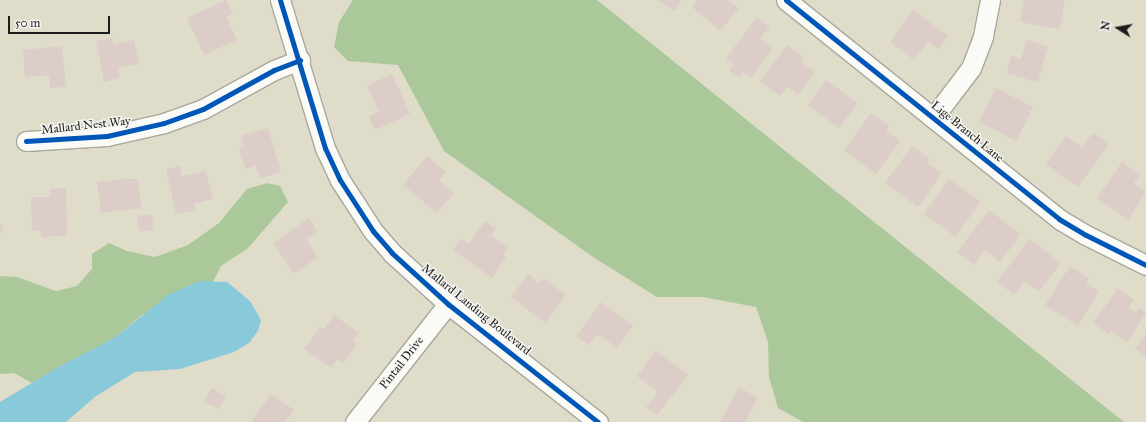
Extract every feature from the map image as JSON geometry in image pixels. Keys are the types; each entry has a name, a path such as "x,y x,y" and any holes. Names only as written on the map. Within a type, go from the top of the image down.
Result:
{"street":[{"name":"Mallard Landing Boulevard","path":"280,0 300,60 325,148 358,210 392,253 448,304 598,422"},
{"name":"Lige Branch Lane","path":"786,0 1059,219 1086,235 1146,264"},
{"path":"933,118 971,68 983,36 990,0"},
{"name":"Mallard Nest Way","path":"26,141 107,136 164,123 203,109 280,67 300,60"},
{"name":"Pintail Drive","path":"355,422 448,304"}],"green space":[{"path":"353,0 597,0 1124,422 803,422 778,408 769,377 768,342 756,307 703,297 657,297 593,257 444,151 398,65 348,61 334,47 339,22"},
{"path":"267,183 280,186 288,202 247,249 221,266 213,282 200,282 142,315 116,337 32,383 14,373 0,374 0,276 17,277 56,291 77,286 92,269 92,254 109,243 127,251 155,257 188,245 219,223 247,189"}],"water":[{"path":"200,281 227,282 250,301 261,320 258,331 249,343 234,352 180,369 135,372 96,396 66,422 0,422 0,402 55,369 116,337 168,295"}],"building":[{"path":"226,0 233,14 226,17 237,40 204,55 187,18"},
{"path":"657,0 681,0 675,11"},
{"path":"697,0 728,0 739,8 720,31 692,7"},
{"path":"1024,0 1065,0 1060,29 1020,22"},
{"path":"913,10 948,36 938,49 928,41 914,60 890,42"},
{"path":"757,17 770,27 760,39 773,48 751,78 743,72 739,77 729,70 734,64 726,58"},
{"path":"112,38 114,44 134,40 139,64 118,68 120,78 104,82 96,41"},
{"path":"1027,40 1048,46 1038,82 1007,74 1011,56 1021,59"},
{"path":"787,45 803,57 801,62 815,72 798,95 787,86 780,96 760,81"},
{"path":"62,46 66,87 50,88 49,75 25,77 23,50"},
{"path":"392,74 410,114 375,130 369,117 379,112 367,86"},
{"path":"826,80 858,103 839,128 808,105"},
{"path":"996,88 1033,107 1016,141 979,122"},
{"path":"871,113 889,126 886,130 900,141 876,174 844,150"},
{"path":"268,128 281,172 260,178 256,166 245,169 239,148 244,147 241,136"},
{"path":"1093,133 1109,144 1078,187 1046,164 1066,136 1082,147"},
{"path":"912,146 930,159 927,163 942,173 918,207 885,183"},
{"path":"427,156 446,172 439,180 454,193 437,213 403,185"},
{"path":"1122,162 1140,175 1134,183 1146,192 1128,220 1097,198"},
{"path":"180,166 182,176 206,171 213,199 194,204 195,210 176,214 166,169"},
{"path":"138,179 141,208 101,213 97,182"},
{"path":"949,179 981,202 955,237 924,214"},
{"path":"66,188 67,236 41,237 41,230 32,231 31,197 50,197 50,189"},
{"path":"989,210 1021,234 1000,262 985,250 974,265 957,252"},
{"path":"152,214 154,230 139,232 137,216"},
{"path":"309,218 317,231 306,239 318,257 294,274 273,243"},
{"path":"485,221 496,229 491,236 508,248 503,255 506,257 492,278 453,250 461,238 469,244"},
{"path":"0,224 4,226 0,234"},
{"path":"1029,239 1061,263 1039,292 1024,281 1014,295 997,282"},
{"path":"1070,266 1089,278 1086,283 1099,292 1078,326 1045,305"},
{"path":"528,274 539,283 543,278 566,295 545,323 511,297"},
{"path":"1118,288 1134,300 1129,308 1136,312 1139,308 1146,313 1127,342 1111,331 1108,334 1093,323"},
{"path":"601,302 633,326 617,348 598,334 589,345 576,336"},
{"path":"334,315 359,333 353,341 357,344 343,363 338,359 331,368 304,349 320,327 324,330"},
{"path":"1146,334 1146,356 1135,348"},
{"path":"656,351 688,375 657,415 646,407 658,392 637,376"},
{"path":"739,387 758,398 745,422 720,422"},
{"path":"212,388 226,396 218,409 204,401"},
{"path":"271,394 294,410 285,422 251,422"}],"cycle path":[{"path":"280,0 325,148 340,180 373,231 392,253 448,304 598,422"},
{"path":"786,0 1059,219 1086,235 1146,265"},
{"path":"26,141 107,136 164,123 203,109 274,70 300,60"}]}
